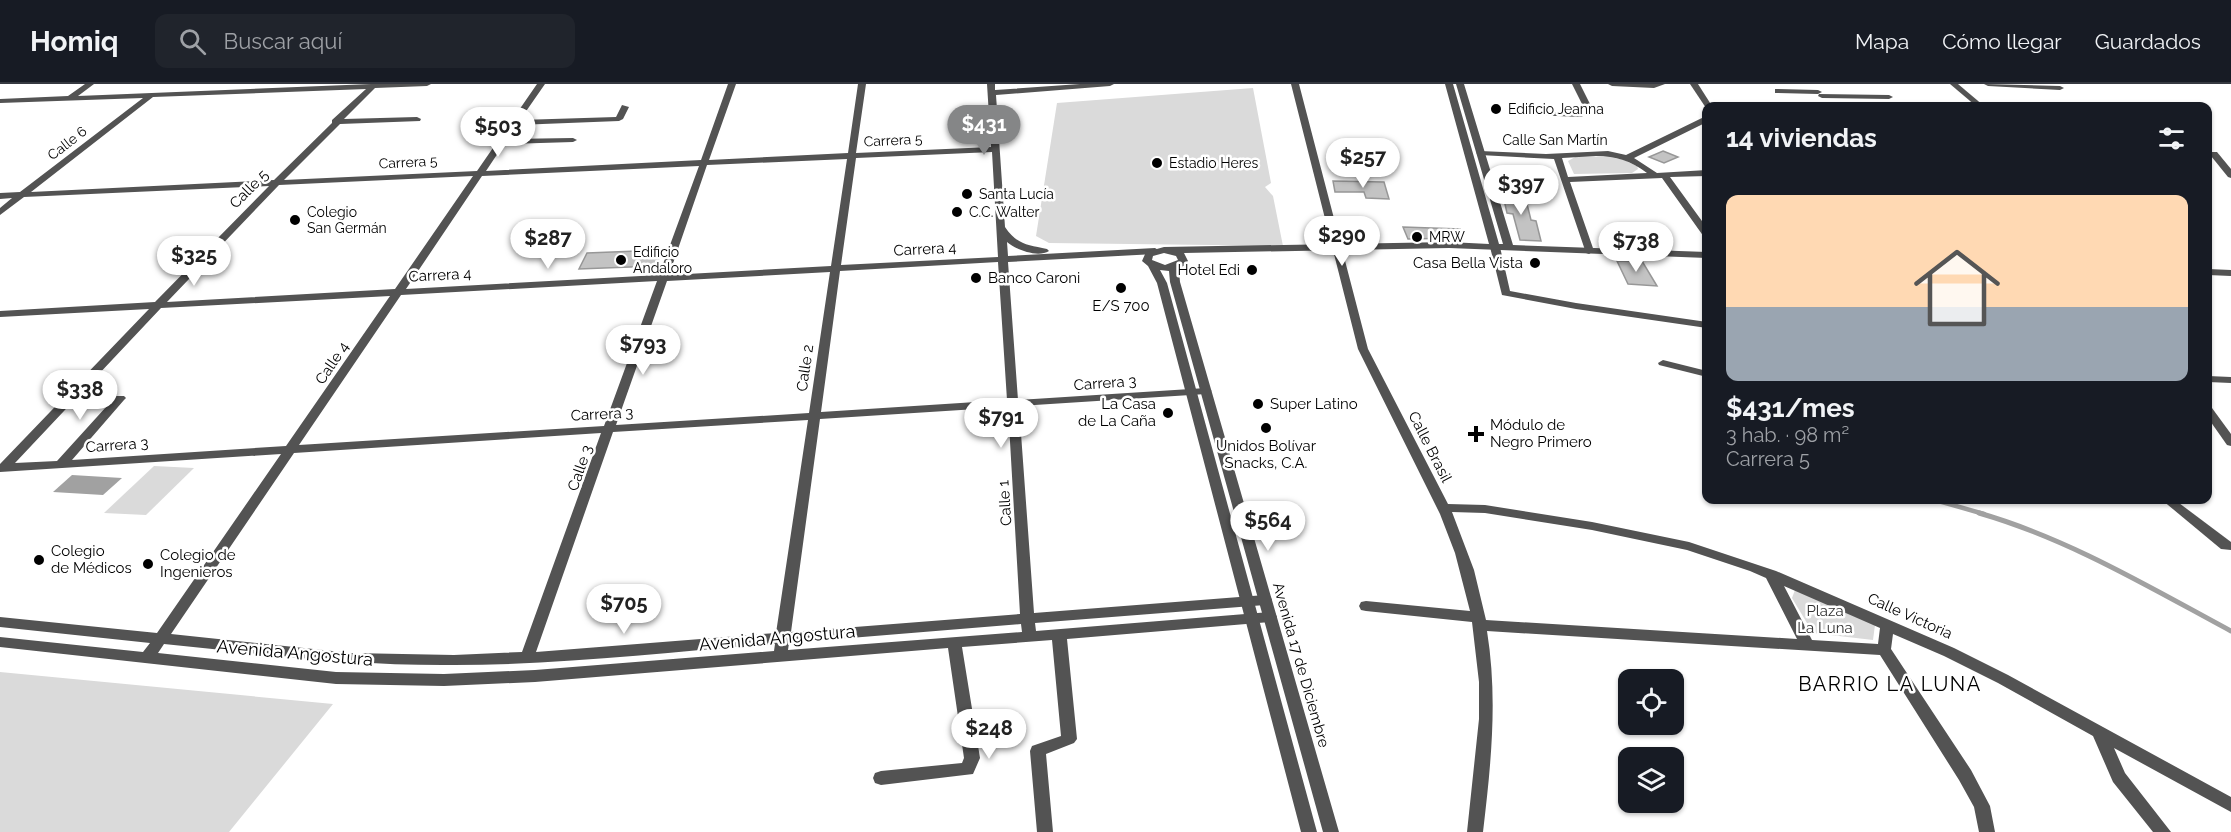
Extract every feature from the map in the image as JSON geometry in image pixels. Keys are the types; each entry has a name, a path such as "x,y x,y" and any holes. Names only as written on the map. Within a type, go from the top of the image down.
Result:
{"street":[{"path":"70,98 90,84"},
{"path":"0,101 427,84"},
{"name":"Calle 4","path":"147,658 541,84"},
{"name":"Calle 3","path":"527,657 732,84"},
{"name":"Calle 2","path":"780,657 862,84"},
{"path":"991,89 1110,84"},
{"name":"Calle Brasil","path":"1295,84 1363,349 1443,508 1463,558 1483,649 1486,702 1475,832"},
{"path":"1449,84 1506,293 1576,306 1702,324"},
{"path":"1460,84 1509,247"},
{"path":"1534,113 1579,116 1586,104 1576,84"},
{"path":"1612,84 1659,86 1661,84"},
{"path":"1694,84 1706,102"},
{"path":"1811,84 1828,102"},
{"path":"1954,84 1975,102"},
{"path":"1988,84 2060,88"},
{"name":"Calle 5","path":"1,469 335,122 373,86"},
{"name":"Calle 1","path":"991,89 1029,637"},
{"path":"1778,91 1889,98"},
{"name":"Calle 6","path":"0,212 151,95"},
{"path":"514,123 619,119 625,107"},
{"path":"335,122 417,119"},
{"path":"1629,157 1702,121"},
{"path":"501,142 573,140"},
{"name":"Carrera 5","path":"0,195 996,149"},
{"name":"Calle San Martín","path":"1480,153 1557,156 1585,153 1629,157 1661,176 1702,227"},
{"path":"2212,154 2231,158"},
{"path":"2212,155 2231,175"},
{"path":"1557,156 1589,251"},
{"path":"1565,180 1702,173"},
{"path":"1695,216 1702,215"},
{"path":"1002,228 1008,240 1024,249 1097,255"},
{"path":"1336,250 1452,251 1509,247 1702,255"},
{"path":"1169,250 1180,254 1183,259 1180,264"},
{"name":"Carrera 4","path":"0,314 1169,250 1336,250"},
{"name":"Carrera 4","path":"1097,255 1165,268 1200,257 1336,250"},
{"path":"1155,251 1147,256 1162,283 1310,832"},
{"name":"Avenida 17 de Diciembre","path":"1180,264 1174,271 1175,282 1331,832"},
{"path":"2212,272 2231,273"},
{"path":"1663,363 1702,373"},
{"path":"2212,379 2231,380"},
{"name":"Carrera 3","path":"1,469 1206,391"},
{"path":"62,464 120,398"},
{"path":"2212,416 2231,442"},
{"path":"2173,504 2226,546 2231,546"},
{"name":"Calle Victoria","path":"1443,508 1485,509 1631,533 1689,546 1772,574 1887,624 2003,679 2231,805"},
{"path":"1772,574 1806,645"},
{"name":"Avenida Angostura","path":"0,622 370,659 454,660 527,657 1265,600"},
{"path":"1366,606 1477,621 1884,650"},
{"name":"Avenida Angostura","path":"0,642 336,678 444,680 547,675 1270,617"},
{"path":"1887,624 1884,650 1970,785 1984,814 1987,832"},
{"path":"1045,832 1038,751 1069,739 1059,634"},
{"path":"881,778 967,769 972,758 954,643"},
{"path":"2099,732 2119,777 2163,832"}],"green space":[{"name":"Estadio Heres","path":"1253,88 1271,183 1265,187 1273,196 1283,246 1049,243 1036,236 1057,103"},
{"path":"1577,156 1610,157 1624,160 1637,166 1638,169 1632,173 1574,174 1568,161"},
{"path":"154,466 194,468 146,515 104,513"},
{"name":"Plaza La Luna","path":"1795,590 1875,625 1873,640 1813,633 1792,598"},
{"path":"0,672 333,704 229,832 0,832"}],"shaded area":[{"path":"72,475 122,478 103,495 53,492"}],"building":[{"path":"1663,151 1678,157 1664,163 1649,157"},
{"path":"1333,181 1384,182 1389,199 1366,198 1364,192 1335,192"},
{"path":"1502,191 1524,192 1531,220 1536,221 1541,241 1520,240 1513,214 1507,213"},
{"path":"1403,227 1460,229 1460,238 1408,239"},
{"name":"Edificio Andaloro","path":"662,250 656,266 579,269 587,253"},
{"path":"1617,261 1642,261 1657,286 1628,284"}],"waterway":[{"path":"1949,504 1984,514"},
{"path":"1979,513 2077,550 2231,631"}],"place":[{"name":"Edificio Jeanna","path":"1496,109"},
{"name":"Estadio Heres","path":"1157,163"},
{"name":"Santa Lucía","path":"967,194"},
{"name":"C.C. Walter","path":"957,212"},
{"name":"Colegio San Germán","path":"295,220"},
{"name":"MRW","path":"1417,237"},
{"name":"Edificio Andaloro","path":"621,260"},
{"name":"Casa Bella Vista","path":"1535,263"},
{"name":"Hotel Edi","path":"1252,270"},
{"name":"Banco Caroni","path":"976,278"},
{"name":"E/S 700","path":"1121,288"},
{"name":"Super Latino","path":"1258,404"},
{"name":"La Casa de La Caña","path":"1168,413"},
{"name":"Unidos Bolívar Snacks, C.A.","path":"1266,428"},
{"name":"Módulo de Negro Primero","path":"1476,434"},
{"name":"Colegio de Médicos","path":"39,560"},
{"name":"Colegio de Ingenieros","path":"148,564"}],"district":[{"name":"BARRIO LA LUNA","path":"1890,684"}]}
